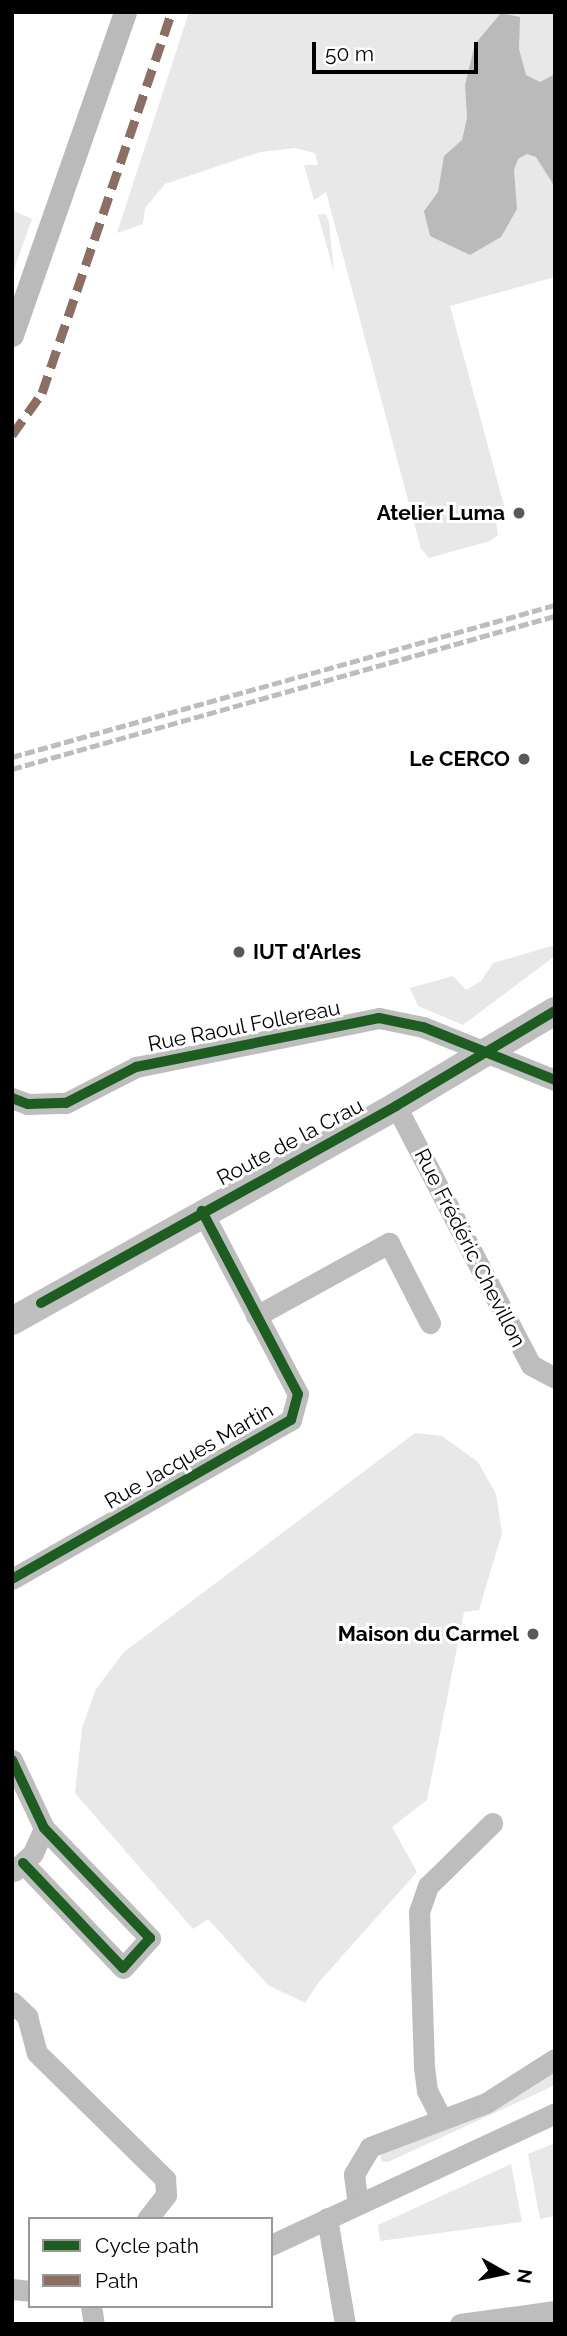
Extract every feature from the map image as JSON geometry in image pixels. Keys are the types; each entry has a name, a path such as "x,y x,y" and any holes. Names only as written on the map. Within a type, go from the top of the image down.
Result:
{"main road":[{"name":"Route de la Crau","path":"12,1321 202,1211 396,1107 555,1012"}],"street":[{"name":"Rue Raoul Follereau","path":"12,1098 28,1104 66,1103 136,1068 379,1018 399,1018 555,1080"},
{"name":"Rue Frédéric Chevillon","path":"396,1107 531,1365 555,1378"},
{"name":"Rue Jacques Martin","path":"12,1579 291,1420 298,1394 202,1211"},
{"path":"256,1316 389,1243 430,1323"},
{"path":"12,1760 44,1828 150,1938 123,1968 17,1868 44,1828"},
{"path":"441,2118 427,2091 424,2068 419,1912 428,1886 492,1823"},
{"path":"12,2002 27,2016 37,2053 165,2179 166,2195 149,2217"},
{"path":"358,2204 354,2174 370,2147 486,2103 555,2059"},
{"path":"273,2244 555,2113"},
{"path":"327,2218 345,2324"},
{"path":"460,2324 555,2311"}],"shaded area":[{"path":"189,12 555,12 555,277 450,306 505,509 496,522 498,535 490,541 429,558 421,549 326,192 314,200 304,165 318,165 315,153 295,148 260,152 165,184 145,208 143,224 117,233"},
{"path":"501,13 520,17 519,49 526,75 540,82 555,74 555,187 536,157 527,154 518,159 514,170 517,209 501,237 470,255 430,236 424,211 438,192 444,156 462,140 467,118 465,85 475,44"},
{"path":"12,210 32,219 12,275"},
{"path":"326,214 329,222 334,272 318,215"},
{"path":"555,945 555,956 463,1025 418,1006 410,988 453,976 466,990 481,981 493,963"},
{"path":"415,1433 442,1436 478,1462 496,1494 502,1533 479,1610 464,1612 427,1800 392,1827 417,1872 319,1982 305,2003 268,1985 208,1919 193,1929 75,1793 82,1728 96,1689 124,1652"},
{"path":"555,2070 555,2085 388,2162 381,2161 381,2154 400,2143"},
{"path":"555,2143 555,2216 540,2219 528,2154"},
{"path":"511,2164 522,2222 380,2241 378,2225"}],"waterway":[{"path":"12,335 125,12"}],"railway":[{"path":"12,757 555,605"},
{"path":"12,769 555,616"}],"marked path":[{"path":"12,435 42,393 172,12"}],"cycle path":[{"path":"41,1303 396,1106 555,1011"},
{"path":"12,1098 28,1104 66,1103 136,1067 379,1018 423,1027 555,1080"},
{"path":"12,1579 291,1420 298,1394 202,1211"},
{"path":"12,1760 44,1828 150,1938 123,1968 23,1863"}],"place":[{"name":"Atelier Luma","path":"519,513"},
{"name":"Le CERCO","path":"524,759"},
{"name":"IUT d'Arles","path":"239,952"},
{"name":"Maison du Carmel","path":"533,1634"}]}
